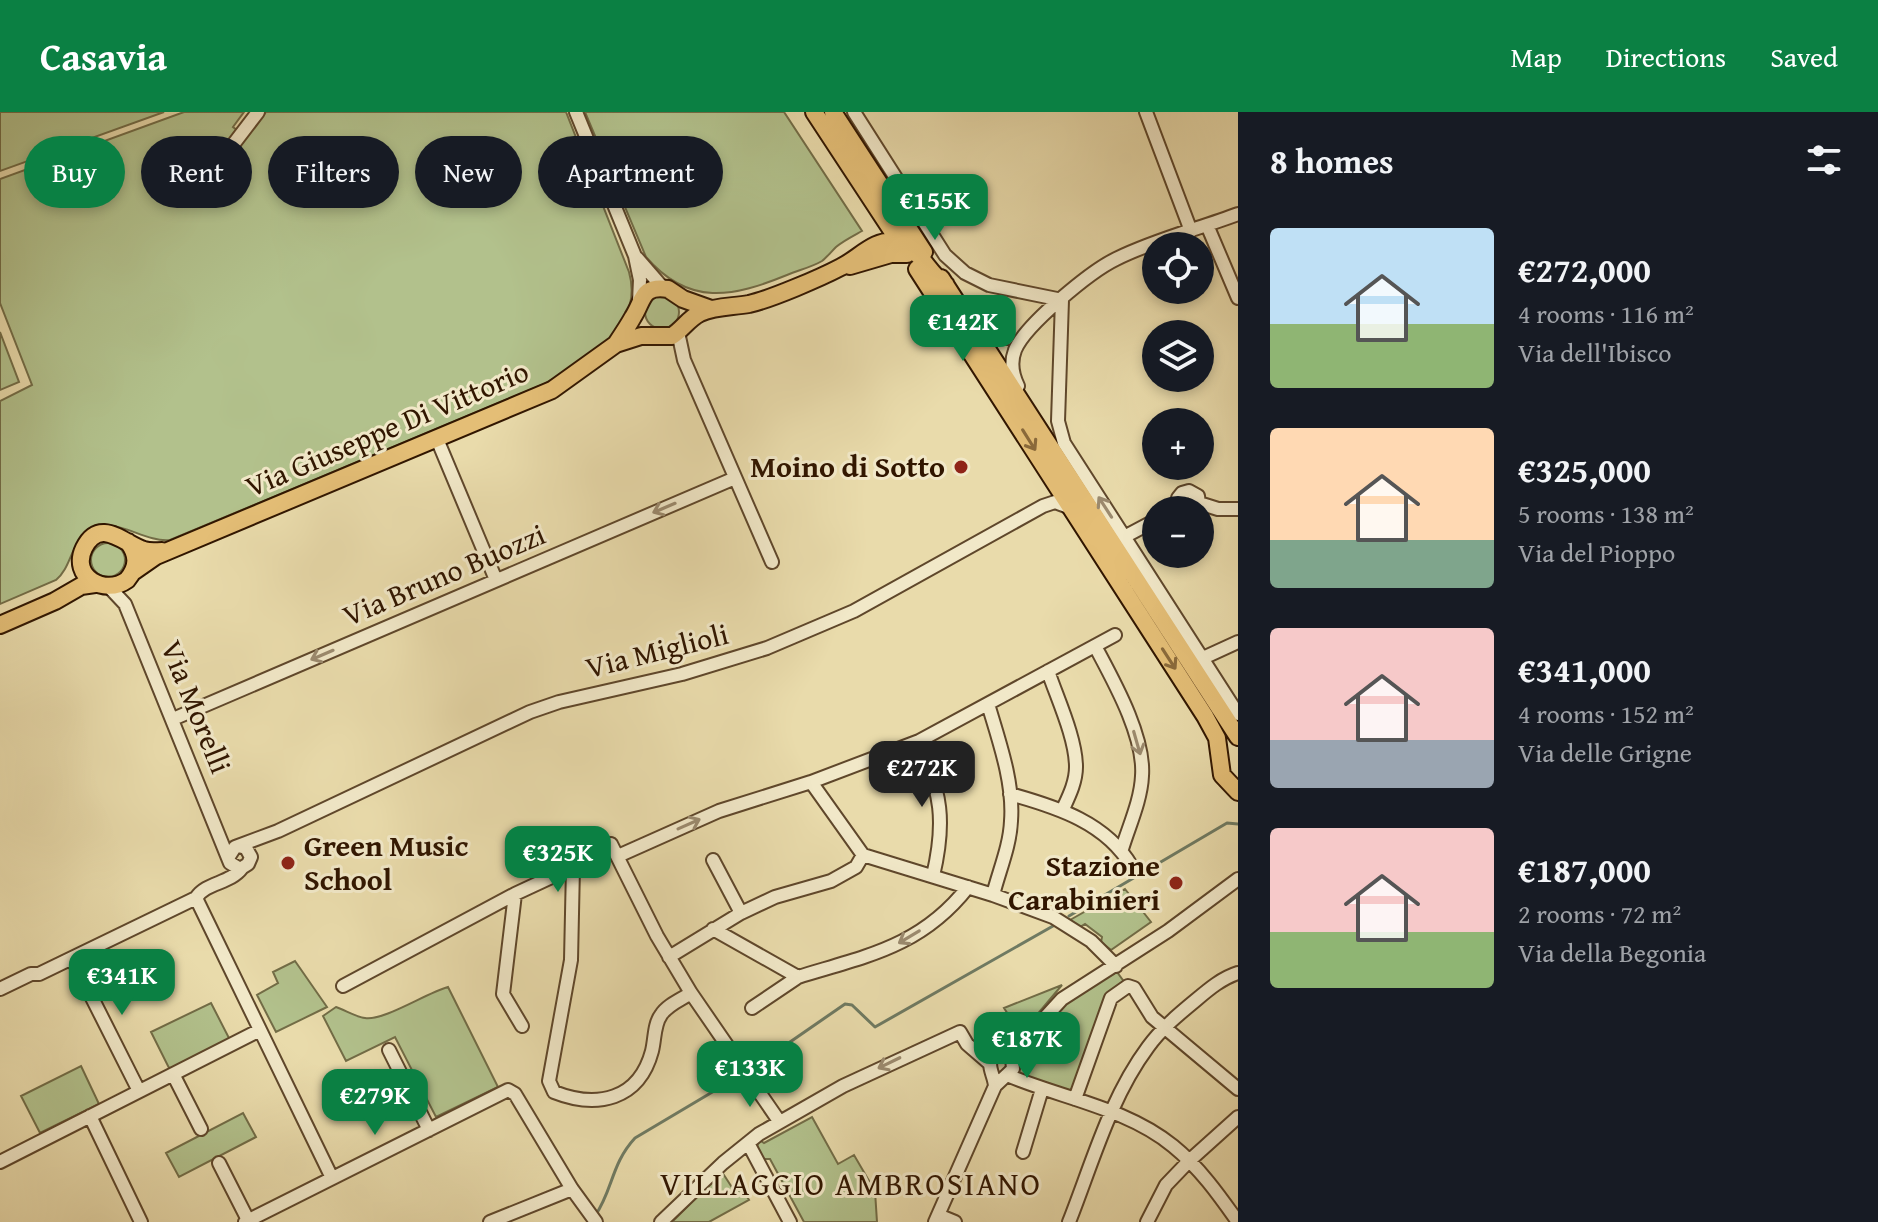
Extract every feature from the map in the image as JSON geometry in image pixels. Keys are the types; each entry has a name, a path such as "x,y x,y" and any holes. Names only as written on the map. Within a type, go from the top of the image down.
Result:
{"main road":[{"path":"803,112 894,249 954,325 986,374 1211,726 1219,744 1222,775 1238,792"},
{"path":"826,114 894,249"},
{"path":"826,114 848,135 1238,737"},
{"path":"837,163 855,175"},
{"path":"894,249 904,221"},
{"path":"894,249 915,249 934,277 946,285"},
{"name":"Via Giuseppe Di Vittorio","path":"616,344 655,336 682,326 711,309 758,301 894,249"},
{"name":"Via Giuseppe Di Vittorio","path":"130,576 147,560 555,388 616,344 648,292 663,288 711,309"},
{"path":"682,326 687,311 683,299"},
{"path":"638,307 639,324 655,336"},
{"path":"954,325 962,329 978,350 992,355"},
{"path":"986,374 992,355"},
{"path":"55,601 69,587 82,563 86,545 96,536 116,534 151,551 171,550"},
{"path":"0,625 81,586 102,586 130,576 135,555 128,542"},
{"path":"82,563 87,577 102,586"},
{"path":"1220,757 1228,747 1238,743"}],"street":[{"path":"240,136 258,112"},
{"path":"576,112 635,256 640,280 638,307"},
{"path":"854,112 945,255 965,273 989,285 1062,300"},
{"path":"1146,112 1191,231"},
{"path":"992,355 1007,338 1039,320 1116,259 1238,214"},
{"path":"1207,225 1238,298"},
{"path":"635,256 663,288"},
{"path":"946,285 957,291 984,331 991,336 1007,338"},
{"path":"1062,300 1060,433 1238,714"},
{"path":"1039,320 1052,322 1061,343"},
{"path":"1038,427 1036,414 1013,376 1014,353 1039,320"},
{"path":"682,326 684,360 772,562"},
{"path":"655,336 684,360"},
{"path":"992,355 1014,353"},
{"path":"437,439 496,580"},
{"path":"1043,506 1049,500 1051,490 1047,470"},
{"name":"Via Bruno Buozzi","path":"173,719 735,478"},
{"path":"1043,506 1055,502 1071,508"},
{"name":"Via Miglioli","path":"278,831 536,709 747,655 854,611 1043,506"},
{"path":"1214,508 1238,509"},
{"path":"1124,537 1142,527"},
{"name":"Via Morelli","path":"130,576 124,590 125,604 219,830 235,856"},
{"name":"Via Morelli","path":"102,586 125,604"},
{"path":"618,856 719,811 811,782 919,741 1115,635"},
{"path":"1203,658 1238,642"},
{"path":"1095,646 1123,701 1142,762 1142,781 1122,849"},
{"path":"1048,671 1075,762 1074,782 1063,809"},
{"path":"988,704 1010,794 1011,828 993,895"},
{"path":"919,741 934,780 941,819 940,844 933,876"},
{"path":"811,782 863,855 1053,917 1072,928 1116,966"},
{"path":"1010,794 1063,809 1122,849 1132,867"},
{"path":"235,856 278,831"},
{"path":"235,856 248,864 251,857 278,831"},
{"path":"343,986 515,894 573,867 611,844 669,957 779,1121"},
{"path":"669,957 741,913 775,897 831,881 856,867 863,855"},
{"path":"0,989 31,974 39,974 234,877 235,856"},
{"path":"713,860 741,913"},
{"path":"573,867 571,960 549,1081 551,1089 556,1093 588,1100 610,1097 627,1090 637,1081 647,1064 660,1016 691,993"},
{"path":"955,1222 937,1218 1001,1065 1062,999 1175,927 1234,881 1238,899"},
{"path":"752,1008 798,977 886,950 938,919 968,887"},
{"path":"515,894 503,994 522,1026"},
{"path":"196,898 332,1178"},
{"path":"487,909 511,926"},
{"path":"713,929 798,977"},
{"path":"72,958 139,1091"},
{"path":"1069,1222 1112,1112 1136,1064 1164,1028 1210,989 1238,973"},
{"path":"1075,1099 1108,1006 1115,993 1132,986 1145,1009 1164,1028 1238,1089"},
{"path":"0,1162 260,1030"},
{"path":"661,1222 748,1143 779,1121 843,1086 960,1032 967,1044 1022,1081 1112,1112 1172,1144 1232,1203 1238,1222"},
{"path":"389,1050 429,1130"},
{"path":"173,1074 201,1129"},
{"path":"1023,1152 1042,1089"},
{"path":"219,1163 246,1221 510,1090 592,1217"},
{"path":"90,1116 141,1222"},
{"path":"1147,1222 1166,1185 1238,1117"},
{"path":"748,1143 790,1222"},
{"path":"490,1222 572,1189"}],"green space":[{"path":"0,112 164,112 97,136 24,136 24,162 0,171"},
{"path":"184,112 244,112 233,127 245,136 141,136 141,208 252,208 252,136 247,136 266,112 566,112 575,136 538,136 538,208 604,208 629,272 632,292 628,310 620,326 594,353 544,384 170,540 158,540 114,526 93,529 78,542 56,580 0,604 0,401 32,385 0,303 0,179 24,170 24,208 125,208 125,136 118,136"},
{"path":"585,112 784,112 862,231 818,263 767,283 730,292 695,290 662,273 646,257 625,208 723,208 723,136 595,136"},
{"path":"662,295 674,300 679,312 674,324 662,329 650,324 645,312 650,300"},
{"path":"0,332 19,382 0,390"},
{"path":"108,543 120,548 125,560 120,572 108,577 96,572 91,560 96,548"},
{"path":"1125,889 1151,922 1111,950 1101,942 1102,937 1085,924 1080,927 1070,920"},
{"path":"295,961 327,1007 276,1032 257,995 278,983 273,972"},
{"path":"1117,972 1125,983 1114,990 1074,1093 1017,1073 1018,1054 1066,1001"},
{"path":"1062,985 1008,1049 986,1053 974,1044 979,1039 983,1043 990,1038 996,1044 1015,1025 1004,1008"},
{"path":"448,987 498,1087 436,1117 395,1037 346,1061 323,1016 336,1007 373,1018"},
{"path":"211,1003 230,1040 170,1070 151,1032"},
{"path":"81,1066 99,1104 40,1133 21,1096"},
{"path":"243,1113 256,1137 179,1177 166,1153"},
{"path":"812,1117 838,1164 854,1155 875,1191 877,1222 804,1222 770,1159 761,1159 757,1150 758,1139 764,1143"},
{"path":"722,1172 735,1192 742,1189 749,1200 709,1222 672,1222"}],"waterway":[{"path":"1069,916 1227,823 1238,824"},
{"path":"748,1071 845,1004 852,1005 875,1027 1053,926"},
{"path":"595,1216 621,1158 635,1138 741,1075"}],"place":[{"name":"Moino di Sotto","path":"961,467"},
{"name":"Green Music School","path":"288,863"},
{"name":"Stazione Carabinieri","path":"1176,883"}],"district":[{"name":"VILLAGGIO AMBROSIANO","path":"851,1184"}]}
